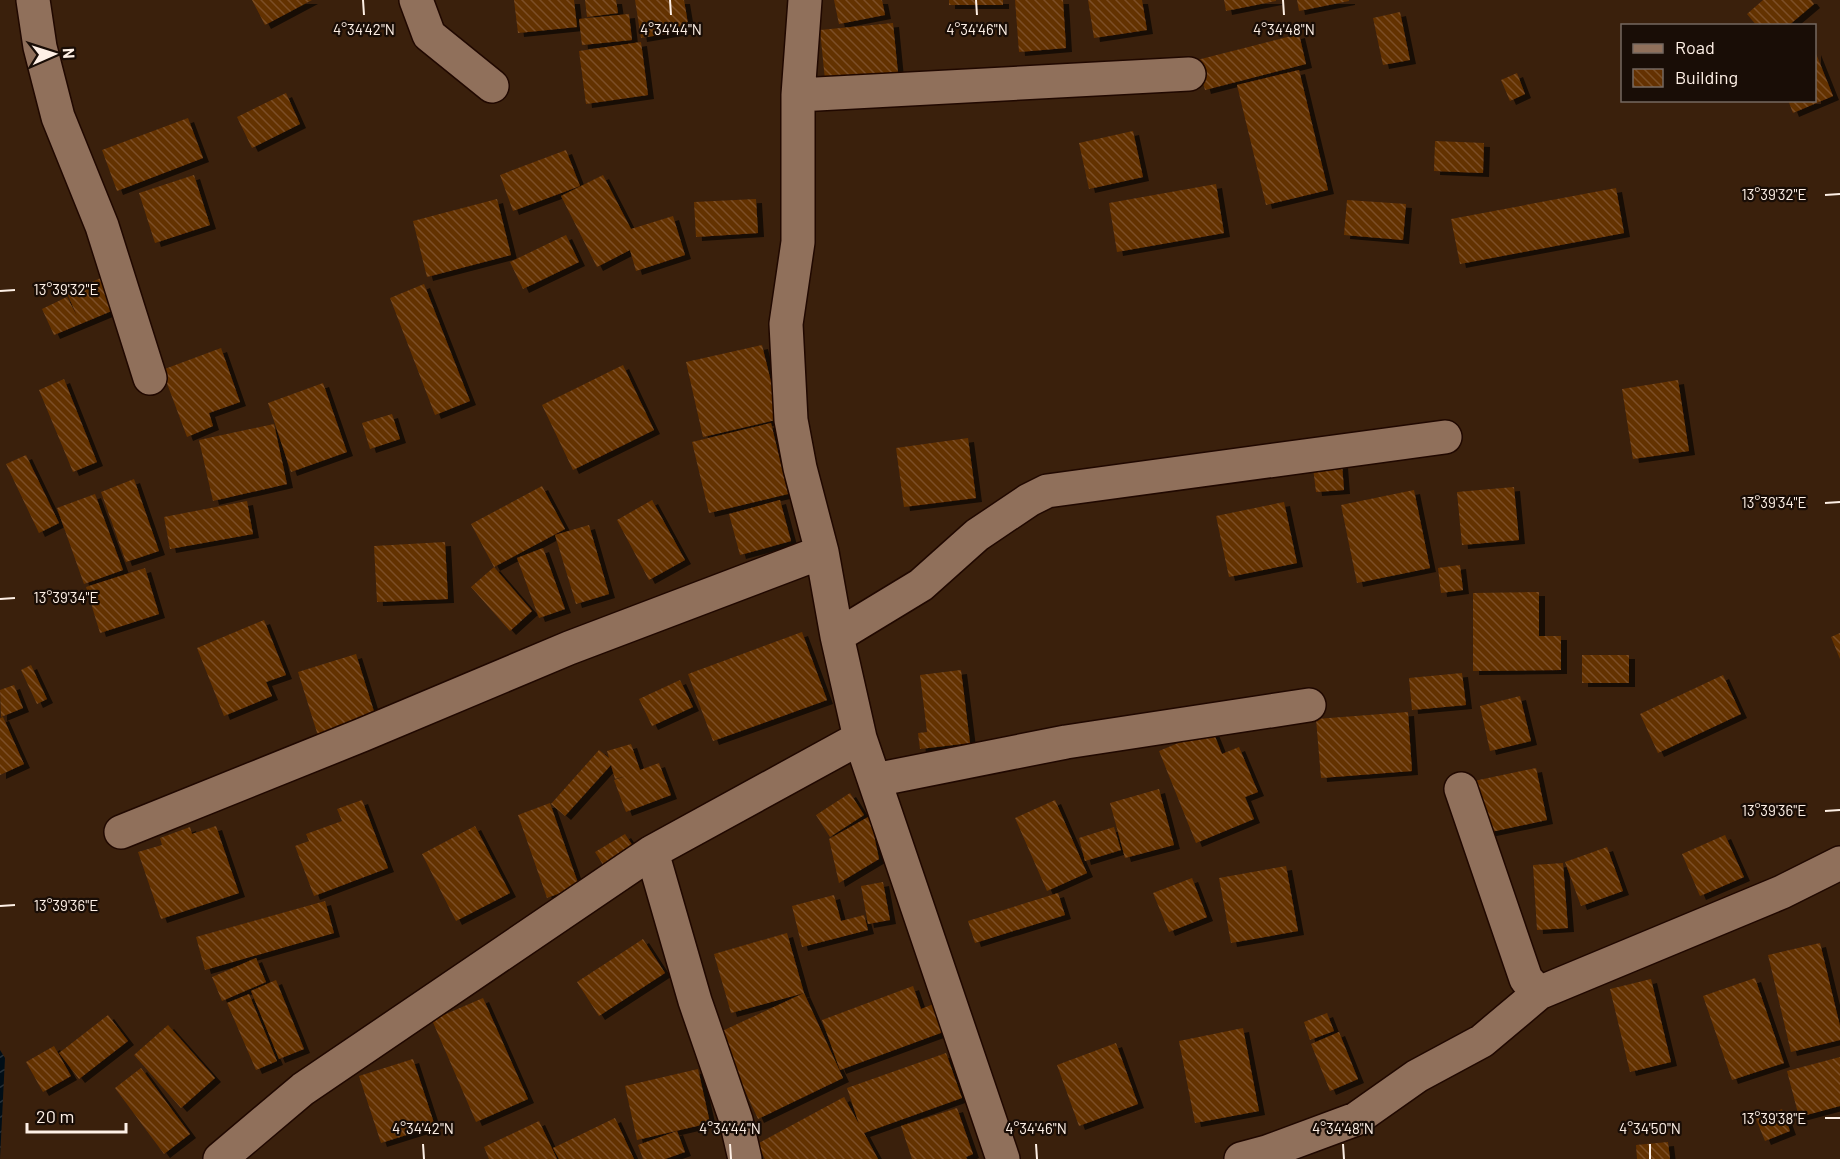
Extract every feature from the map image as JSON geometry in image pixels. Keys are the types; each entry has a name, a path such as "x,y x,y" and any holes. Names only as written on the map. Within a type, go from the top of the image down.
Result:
{"street":[{"path":"33,0 40,47 58,117 102,226 150,378"},
{"path":"416,0 429,35 492,86"},
{"path":"805,0 798,95 798,242 786,324 791,420 800,468 822,552 837,636 860,738 1003,1159"},
{"path":"798,95 1189,74"},
{"path":"837,636 921,585 977,536 1029,500 1047,491 1445,437"},
{"path":"121,832 351,740 569,648 822,552"},
{"path":"875,780 1066,742 1309,705"},
{"path":"220,1159 303,1089 652,852 860,738"},
{"path":"1461,789 1526,979 1539,993"},
{"path":"652,852 695,1000 736,1120 745,1159"},
{"path":"1241,1159 1267,1152 1356,1119 1417,1076 1482,1041 1539,993 1782,892 1840,863"}],"water":[{"path":"0,1050 5,1058 0,1159"}],"building":[{"path":"252,0 312,0 265,25"},
{"path":"514,0 574,0 577,27 518,33"},
{"path":"585,0 616,0 618,13 587,17"},
{"path":"635,0 684,0 689,30 641,38"},
{"path":"834,0 882,0 885,15 839,24"},
{"path":"949,0 1003,0 1003,5 949,5"},
{"path":"1015,0 1063,0 1066,48 1019,52"},
{"path":"1088,0 1142,0 1147,30 1094,38"},
{"path":"1224,0 1276,0 1276,1 1226,11"},
{"path":"1297,0 1349,0 1349,1 1299,11"},
{"path":"1763,0 1811,0 1814,4 1790,24 1755,24 1747,14"},
{"path":"1400,12 1410,60 1383,65 1373,18"},
{"path":"629,14 632,40 582,45 579,19"},
{"path":"893,23 898,73 825,80 820,30"},
{"path":"1299,34 1306,64 1205,90 1197,60"},
{"path":"641,42 648,95 586,104 579,51"},
{"path":"1816,54 1833,96 1793,113 1789,102 1816,102"},
{"path":"1299,70 1328,190 1266,205 1237,85"},
{"path":"1517,73 1525,94 1510,101 1501,80"},
{"path":"286,93 300,124 252,148 237,117"},
{"path":"188,118 203,158 117,191 102,150"},
{"path":"1133,131 1143,177 1089,189 1079,143"},
{"path":"1435,141 1484,143 1483,173 1434,171"},
{"path":"566,150 580,186 513,211 500,175"},
{"path":"194,175 210,225 155,243 139,193"},
{"path":"603,175 631,229 673,216 685,255 636,271 630,250 597,267 561,196"},
{"path":"1216,184 1224,233 1117,252 1109,203"},
{"path":"1616,188 1624,233 1460,264 1451,219"},
{"path":"497,199 511,255 427,277 413,221"},
{"path":"756,199 758,233 696,237 694,202"},
{"path":"1347,200 1406,204 1403,240 1344,235"},
{"path":"566,235 579,262 523,289 510,262"},
{"path":"112,273 126,305 54,335 42,309 67,297 77,316 67,293"},
{"path":"424,284 470,401 435,415 390,298"},
{"path":"762,345 780,419 703,437 686,362"},
{"path":"221,348 240,402 209,413 213,426 187,437 162,370"},
{"path":"623,365 654,430 573,470 542,405"},
{"path":"64,379 97,462 73,472 39,390"},
{"path":"1678,380 1689,451 1633,459 1622,389"},
{"path":"323,383 347,452 291,472 268,403"},
{"path":"392,414 400,439 370,449 362,423"},
{"path":"771,423 788,494 709,513 692,442"},
{"path":"274,424 287,484 213,501 199,440"},
{"path":"968,438 976,498 904,507 896,448"},
{"path":"26,455 59,523 39,533 6,464"},
{"path":"1342,464 1344,490 1316,492 1313,467"},
{"path":"134,479 159,551 126,562 101,492"},
{"path":"542,486 565,529 494,567 471,524"},
{"path":"1514,487 1519,540 1462,545 1457,492"},
{"path":"1414,490 1430,568 1357,583 1341,505"},
{"path":"95,494 123,570 84,584 57,508"},
{"path":"652,500 685,560 649,580 617,520"},
{"path":"780,500 791,541 740,555 729,514"},
{"path":"247,501 253,534 170,549 164,517"},
{"path":"1284,502 1297,563 1229,577 1216,516"},
{"path":"589,525 609,594 576,604 555,535"},
{"path":"445,542 448,599 377,602 374,546"},
{"path":"543,548 565,609 539,618 517,558"},
{"path":"1460,565 1463,590 1441,593 1438,568"},
{"path":"494,567 532,611 510,631 471,587"},
{"path":"145,568 159,614 100,633 86,587"},
{"path":"1539,592 1539,636 1561,636 1561,670 1473,671 1473,593"},
{"path":"264,620 286,675 266,682 272,696 224,716 197,648"},
{"path":"802,632 827,700 713,741 688,674"},
{"path":"1840,633 1840,659 1831,637"},
{"path":"356,654 377,721 319,739 298,672"},
{"path":"1582,655 1629,655 1629,683 1582,683"},
{"path":"31,665 47,699 37,704 21,670"},
{"path":"961,670 970,743 920,749 918,733 927,732 920,675"},
{"path":"1462,673 1466,705 1412,710 1409,678"},
{"path":"1723,675 1741,714 1658,753 1640,714"},
{"path":"680,680 693,707 652,726 639,699"},
{"path":"14,685 23,708 1,717 0,690"},
{"path":"1520,696 1531,741 1490,751 1480,706"},
{"path":"1408,712 1412,771 1321,778 1316,719"},
{"path":"3,717 24,764 0,775 0,718"},
{"path":"1212,729 1222,754 1239,747 1258,792 1245,797 1254,819 1196,843 1159,751"},
{"path":"631,744 640,770 659,763 671,795 626,812 614,780 626,776 615,779 611,765 565,816 551,804 599,750 609,758 607,751"},
{"path":"1536,768 1547,820 1486,833 1474,781"},
{"path":"1159,789 1174,845 1125,858 1110,803"},
{"path":"850,793 864,815 830,837 816,815"},
{"path":"362,800 388,868 314,896 295,846 309,841 306,834 342,821 337,809"},
{"path":"1055,800 1087,873 1047,891 1015,818"},
{"path":"550,803 579,886 547,898 518,815"},
{"path":"870,816 879,859 839,883 829,839"},
{"path":"216,826 239,893 161,919 138,852 162,845 160,838 190,827 192,834"},
{"path":"475,826 510,893 456,921 422,854"},
{"path":"1114,827 1121,850 1085,861 1079,838"},
{"path":"625,834 637,852 607,871 595,852"},
{"path":"1725,835 1744,877 1700,896 1682,854"},
{"path":"1607,847 1623,891 1581,906 1565,862"},
{"path":"1563,863 1568,928 1537,930 1533,865"},
{"path":"1286,866 1298,931 1231,943 1219,878"},
{"path":"1192,878 1207,917 1169,932 1153,893"},
{"path":"883,882 890,920 868,924 861,886"},
{"path":"1058,893 1065,915 975,943 968,921"},
{"path":"834,895 841,921 864,915 868,930 802,947 792,906"},
{"path":"325,901 334,933 205,970 196,937"},
{"path":"787,933 804,993 731,1013 714,954"},
{"path":"643,939 665,973 599,1016 577,982"},
{"path":"1820,943 1840,1026 1840,1040 1791,1052 1768,955"},
{"path":"256,958 266,982 222,1001 212,977"},
{"path":"1755,978 1784,1063 1732,1080 1703,996"},
{"path":"1651,979 1671,1062 1630,1072 1610,989"},
{"path":"276,980 304,1049 279,1059 251,991"},
{"path":"913,986 921,1009 936,1003 946,1031 840,1070 822,1020"},
{"path":"804,993 843,1078 758,1119 718,1033"},
{"path":"249,994 277,1061 256,1070 227,1003"},
{"path":"483,998 528,1099 476,1122 432,1020"},
{"path":"1327,1013 1334,1031 1310,1040 1304,1022"},
{"path":"108,1015 128,1041 79,1079 59,1053"},
{"path":"168,1025 215,1078 181,1108 134,1055"},
{"path":"1243,1028 1259,1111 1195,1123 1179,1041"},
{"path":"1339,1032 1358,1079 1330,1091 1311,1044"},
{"path":"1116,1043 1138,1104 1079,1126 1057,1065"},
{"path":"54,1046 71,1076 43,1092 26,1062"},
{"path":"946,1053 962,1098 864,1133 878,1159 765,1159 757,1144 844,1097 859,1124 847,1088"},
{"path":"1840,1057 1840,1106 1799,1117 1787,1071"},
{"path":"413,1059 435,1126 381,1143 359,1076"},
{"path":"141,1068 190,1134 164,1154 115,1088"},
{"path":"698,1069 710,1123 637,1140 625,1086"},
{"path":"957,1108 973,1154 966,1157 967,1159 912,1159 901,1126"},
{"path":"1782,1109 1790,1131 1765,1141 1756,1119"},
{"path":"615,1118 634,1159 559,1159 553,1148"},
{"path":"539,1121 557,1159 489,1159 484,1147"},
{"path":"677,1131 685,1152 665,1159 643,1159 638,1145"},
{"path":"1668,1142 1670,1159 1637,1159 1636,1145"}]}
